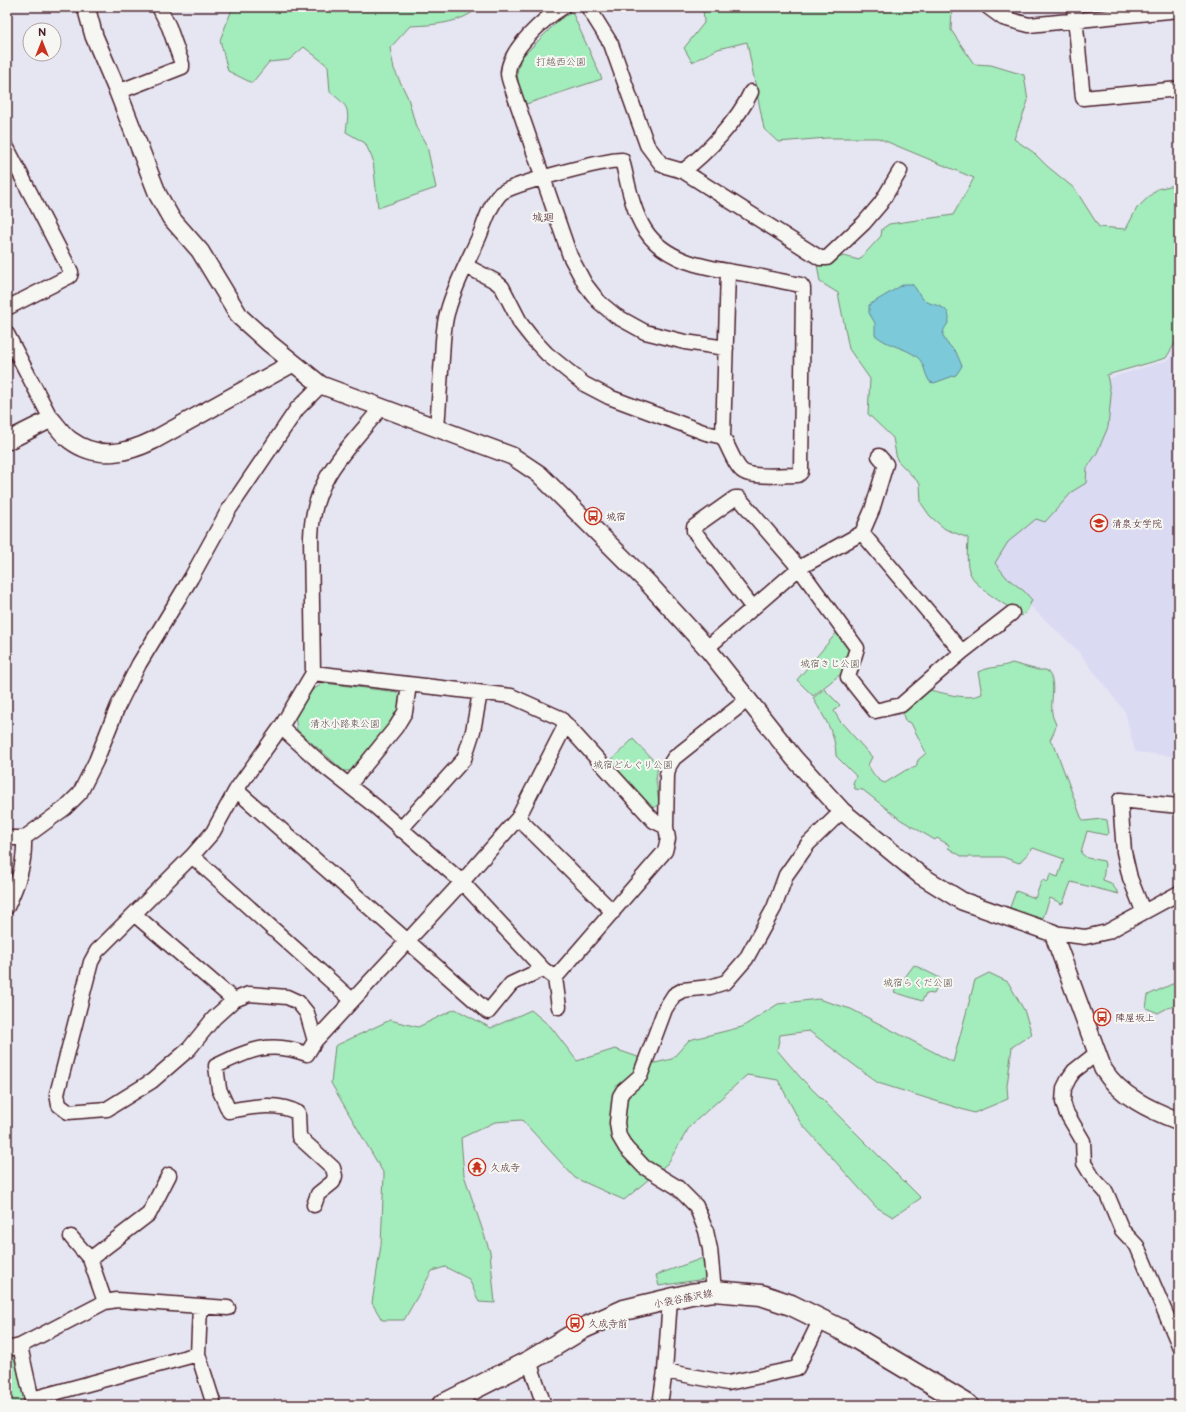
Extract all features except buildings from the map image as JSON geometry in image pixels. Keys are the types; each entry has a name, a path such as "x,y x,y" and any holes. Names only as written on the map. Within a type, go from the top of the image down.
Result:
{"main road":[{"name":"小袋谷藤沢線","path":"442,1405 529,1361 584,1328 624,1310 670,1299 714,1291 761,1295 791,1305 821,1319 968,1405"}],"street":[{"path":"86,7 94,36 118,92 158,195 171,218 200,251 240,318 321,385 512,456 538,474 648,583 707,648 794,758 842,811 920,875 962,901 1053,933 1085,937 1107,932 1143,911 1179,894"},
{"path":"118,92 182,67 169,27 159,7"},
{"path":"563,7 553,13 513,54 508,72 513,91 570,256 585,284 599,302 616,316 645,332 685,342 726,348"},
{"path":"588,7 611,44 647,145 662,165 683,171 820,258 827,258 860,228 882,203 900,171"},
{"path":"988,7 1003,18 1029,25 1075,13 1179,10"},
{"path":"1075,13 1083,98 1179,89"},
{"path":"683,171 702,157 745,104 750,92"},
{"path":"7,148 71,272 70,276 7,308"},
{"path":"437,428 444,336 448,310 489,212 501,194 517,186 587,166 612,160 622,160 637,214 644,229 655,243 668,252 693,264 801,285 803,288 801,472 798,475 752,475 744,472 738,466 723,437 728,271"},
{"path":"466,266 495,281 502,287 521,324 532,338 547,354 584,384 609,397 706,433 723,437"},
{"path":"9,344 51,419 68,439 80,446 107,453 123,453 154,440 294,364"},
{"path":"7,838 24,838 65,808 80,793 96,761 118,706 132,678 150,645 192,578 228,511 297,408 321,385"},
{"path":"315,1041 307,1013 298,1002 287,998 249,994 234,1000 214,1018 189,1049 152,1081 107,1109 68,1112 59,1105 57,1094 91,962 97,952 192,856 213,832 236,790 281,727 313,672 311,520 315,502 321,485 331,469 380,408"},
{"path":"7,441 51,419"},
{"path":"707,648 799,568 862,533 872,510 886,464 879,456"},
{"path":"753,608 694,531 694,527 735,498 739,498 799,568 857,648 848,677 875,711 901,705 962,652 1012,612"},
{"path":"862,533 962,652"},
{"path":"313,672 409,685 512,696 560,718 654,821 666,827"},
{"path":"349,785 396,727 405,712 409,685"},
{"path":"400,830 464,759 473,731 480,693"},
{"path":"555,978 665,851 668,839 666,827 667,775 674,758 747,700"},
{"path":"314,1205 318,1194 332,1182 335,1176 333,1168 298,1137 298,1113 288,1108 256,1106 229,1111 219,1090 216,1066 247,1051 280,1047 307,1054 315,1041 329,1028 352,1000 462,882 518,818 566,724"},
{"path":"281,727 324,766 349,785 462,882 543,969 555,978 560,1007"},
{"path":"236,790 488,1012 511,984 543,969"},
{"path":"1143,911 1130,878 1124,852 1120,800 1179,806"},
{"path":"714,1291 710,1249 706,1231 696,1206 677,1187 644,1167 626,1148 619,1136 617,1123 620,1096 623,1091 640,1076 665,1009 674,995 684,990 710,987 726,982 746,959 774,908 786,875 808,844 842,811"},
{"path":"518,818 613,912"},
{"path":"7,907 19,882 25,849 24,838"},
{"path":"192,856 352,1000"},
{"path":"134,914 234,1000"},
{"path":"1053,933 1103,1069 1118,1089 1142,1104 1179,1122"},
{"path":"1097,1053 1074,1070 1064,1088 1063,1102 1066,1112 1083,1141 1084,1163 1093,1178 1106,1192 1122,1230 1137,1246 1179,1345"},
{"path":"90,1259 149,1214 169,1175"},
{"path":"71,1237 90,1259 105,1302"},
{"path":"660,1405 665,1371 670,1299"},
{"path":"198,1354 32,1402 14,1348 105,1302 117,1300 228,1308"},
{"path":"200,1307 198,1354 214,1405"},
{"path":"665,1371 728,1383 797,1368 821,1319"},
{"path":"529,1361 544,1405"}],"shaded area":[{"name":"清泉女学院","path":"1179,343 1179,757 1135,752 1125,712 1077,650 985,564 1053,483 1109,378 1168,360"}],"green space":[{"path":"233,7 479,7 472,13 455,20 437,24 410,26 390,48 394,69 408,98 416,127 427,146 436,188 378,208 373,160 365,143 346,132 348,118 347,109 345,105 330,92 328,66 304,47 289,60 269,62 252,83 228,71 220,40"},
{"path":"703,7 952,7 951,30 974,64 991,65 1024,75 1028,101 1014,139 1033,152 1047,166 1075,189 1099,227 1126,229 1137,208 1157,189 1179,184 1179,337 1166,358 1107,375 1111,396 1108,427 1097,453 1087,468 1086,483 1073,491 1045,522 1036,519 1008,542 995,563 1007,578 1024,591 1032,600 1027,611 1022,616 987,592 975,581 968,567 968,538 945,529 930,516 921,503 920,484 897,460 893,438 868,414 870,379 849,349 838,293 820,282 817,264 844,256 859,260 881,236 882,229 889,224 953,215 974,178 878,138 827,138 778,142 764,129 747,42 718,49 692,62 684,48 704,23"},
{"name":"打越西公園","path":"572,12 602,79 526,104 519,88 517,72 521,58 559,20"},
{"name":"城宿きじ公園","path":"838,631 850,649 842,673 813,696 797,680"},
{"path":"1012,663 1038,670 1046,670 1050,674 1053,685 1052,714 1056,725 1050,740 1055,747 1081,817 1084,821 1102,819 1107,820 1109,833 1106,835 1087,831 1081,853 1087,858 1104,861 1105,865 1103,880 1111,883 1119,894 1071,882 1063,903 1061,904 1050,898 1043,918 1009,910 1016,891 1035,898 1042,880 1048,882 1050,874 1058,877 1064,859 1033,848 1019,863 1003,857 963,857 948,848 949,845 937,838 935,840 901,820 863,790 855,789 853,783 856,776 836,756 832,733 813,698 824,689 840,705 834,711 840,721 872,757 868,765 877,778 885,783 906,770 916,767 918,760 926,753 911,723 905,721 903,714 904,710 929,690 963,697 982,694 978,672"},
{"name":"清水小路東公園","path":"324,683 397,692 403,700 400,711 353,771 344,771 297,730 295,716 312,690"},
{"name":"城宿どんぐり公園","path":"633,739 658,765 656,779 659,804 653,809 609,762"},
{"name":"城宿らくだ公園","path":"914,965 940,978 934,994 926,993 922,1001 894,992"},
{"path":"989,973 1008,982 1024,1010 1032,1034 1012,1047 1007,1086 1008,1099 974,1113 878,1083 809,1031 780,1035 777,1050 800,1077 921,1198 893,1217 876,1207 800,1122 778,1080 747,1075 690,1126 668,1163 624,1200 575,1178 522,1120 495,1122 461,1138 464,1175 490,1252 495,1303 479,1302 469,1279 445,1267 432,1271 404,1320 382,1320 372,1303 381,1245 384,1174 331,1083 335,1046 390,1020 418,1027 455,1009 491,1028 531,1010 551,1027 577,1061 615,1049 655,1063 672,1059 689,1040 742,1027 778,1004 818,999 851,1009 953,1062 975,980"},
{"path":"1179,981 1179,1002 1158,1013 1146,1008 1148,995"},
{"path":"706,1257 708,1275 705,1279 659,1286 656,1275"},
{"path":"17,1355 25,1405 7,1405 7,1358"}],"water":[{"path":"904,284 912,284 926,302 946,310 949,321 943,336 946,342 956,352 962,366 956,375 934,383 930,382 920,359 875,335 875,323 869,313 869,305"}],"place":[{"name":"城宿","path":"593,516"},
{"name":"清泉女学院","path":"1099,523"},
{"name":"陣屋坂上","path":"1102,1017"},
{"name":"久成寺","path":"477,1167"},
{"name":"久成寺前","path":"575,1323"}],"district":[{"name":"城廻","path":"543,217"}]}
